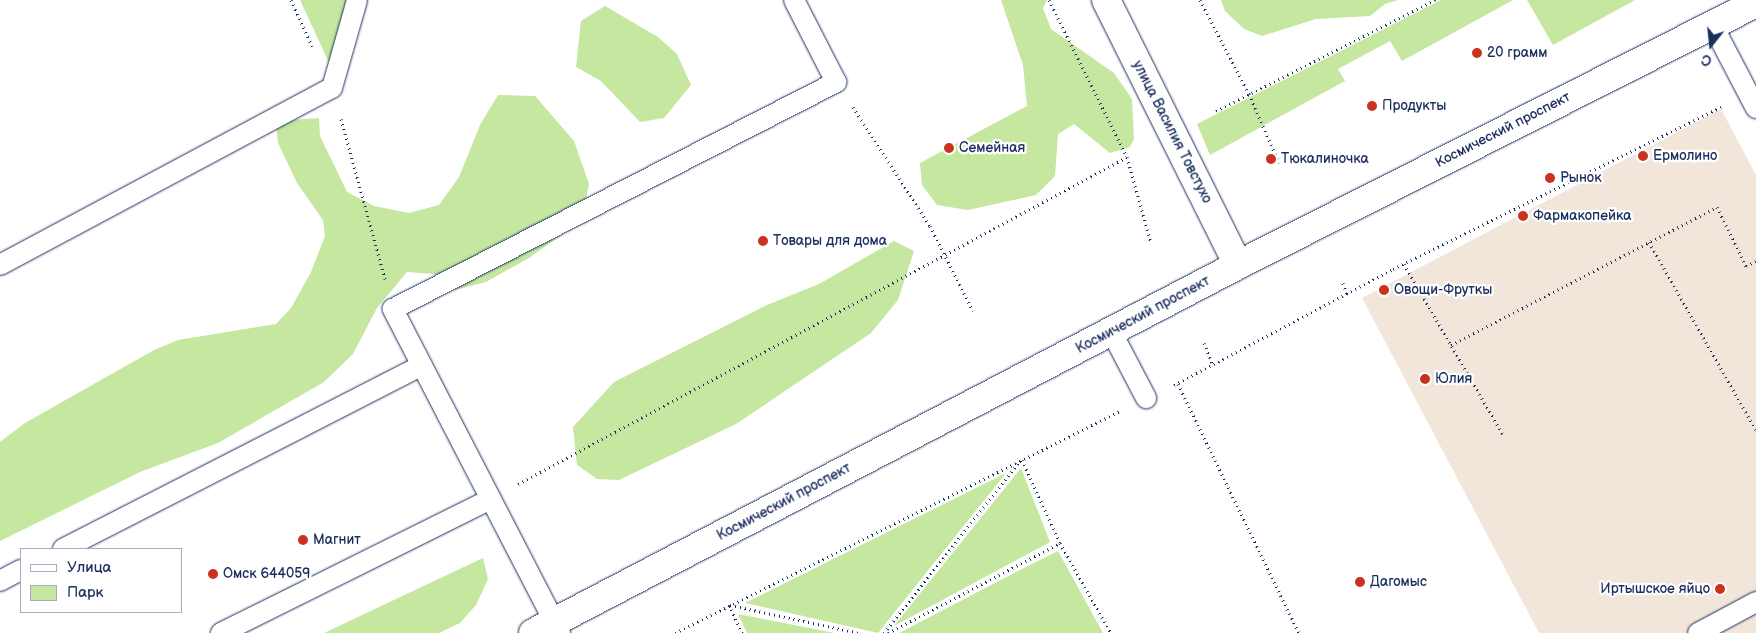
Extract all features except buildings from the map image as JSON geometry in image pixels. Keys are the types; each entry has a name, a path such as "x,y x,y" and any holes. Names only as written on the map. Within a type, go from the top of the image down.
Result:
{"main road":[{"name":"улица Василия Товстухо","path":"1106,0 1238,265"},
{"name":"Космический проспект","path":"549,629 1238,265 1756,3"}],"lane":[{"path":"0,265 332,88 358,0"},
{"path":"549,629 491,499 393,309 836,82 794,0"},
{"path":"1712,24 1752,100"},
{"path":"1111,331 1146,398"},
{"path":"65,548 422,365"},
{"path":"220,633 491,499"},
{"path":"0,581 20,571"},
{"path":"1698,633 1756,602"}],"path":[{"path":"290,0 332,88 393,309"},
{"path":"1049,0 1127,157 1151,243"},
{"path":"1200,0 1249,94 1279,162"},
{"path":"1216,110 1435,0"},
{"path":"836,82 930,226 973,311"},
{"path":"1299,633 1178,384 1404,264 1752,100"},
{"path":"491,499 1127,157"},
{"path":"1451,345 1717,207 1746,266 1756,261"},
{"path":"1649,242 1756,430"},
{"path":"1404,264 1503,435"},
{"path":"1343,283 1347,294"},
{"path":"1204,342 1213,365"},
{"path":"675,633 1146,398"},
{"path":"1022,460 1060,543 1111,633"},
{"path":"884,633 1022,460"},
{"path":"888,633 1060,543"},
{"path":"729,605 742,633"},
{"path":"729,605 860,633"}],"shaded area":[{"path":"1721,109 1756,175 1756,633 1539,633 1362,298"}],"green space":[{"path":"300,0 348,0 330,65"},
{"path":"1001,0 1047,0 1043,8 1051,29 1114,73 1132,99 1134,139 1130,147 1110,153 1074,124 1058,134 1055,176 1036,195 968,210 937,205 922,185 920,163 1027,106 1023,65"},
{"path":"1221,0 1398,0 1385,4 1370,16 1316,19 1262,36 1244,29 1225,11"},
{"path":"1441,0 1513,0 1402,61 1390,41 1338,69 1345,81 1210,155 1197,124"},
{"path":"1527,0 1635,0 1553,45"},
{"path":"605,6 658,37 677,54 691,85 664,118 640,122 601,81 576,67 581,21"},
{"path":"498,95 535,96 574,141 589,184 582,220 529,258 486,282 455,290 434,274 407,272 377,308 353,354 324,382 218,443 140,472 0,541 0,442 25,423 154,350 178,340 276,324 291,308 311,272 325,236 323,220 297,183 278,143 276,121 319,118 320,136 347,192 374,206 409,213 439,205 459,177 480,125"},
{"path":"894,241 914,251 898,300 871,333 736,424 619,480 597,479 577,465 573,427 614,382 767,305 819,284"},
{"path":"1021,468 1050,542 894,626"},
{"path":"1006,473 878,633 745,603"},
{"path":"1058,551 1103,633 899,633 1020,570"},
{"path":"483,558 488,579 476,605 460,623 439,633 324,633"},
{"path":"738,614 835,633 747,633"}],"place":[{"name":"20 грамм","path":"1477,53"},
{"name":"Продукты","path":"1372,106"},
{"name":"Семейная","path":"949,148"},
{"name":"Ермолино","path":"1643,156"},
{"name":"Тюкалиночка","path":"1271,159"},
{"name":"Рынок","path":"1550,178"},
{"name":"Фармакопейка","path":"1523,216"},
{"name":"Товары для дома","path":"763,241"},
{"name":"Овощи-Фруткы","path":"1384,290"},
{"name":"Юлия","path":"1425,379"},
{"name":"Магнит","path":"303,540"},
{"name":"Омск 644059","path":"213,574"},
{"name":"Дагомыс","path":"1360,582"},
{"name":"Иртышское яйцо","path":"1720,589"}]}
